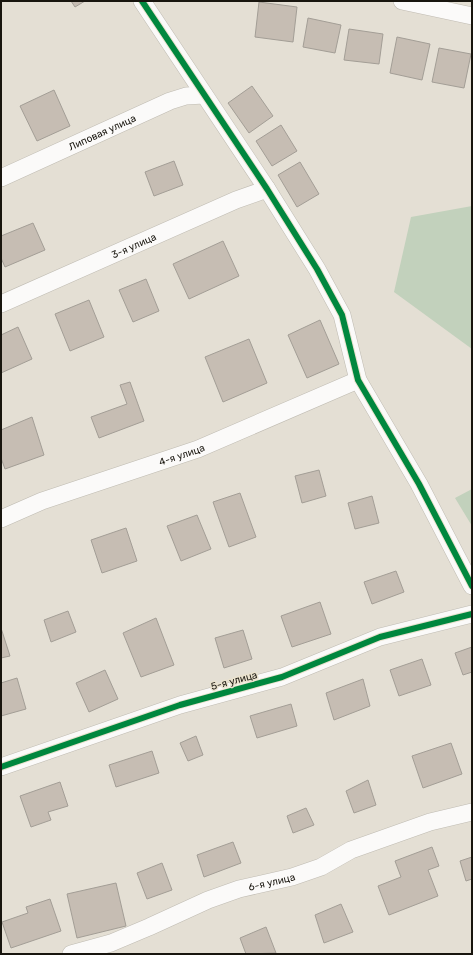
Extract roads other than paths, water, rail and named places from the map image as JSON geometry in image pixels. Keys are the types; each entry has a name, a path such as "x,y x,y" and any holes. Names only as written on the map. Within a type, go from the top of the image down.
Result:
{"street":[{"path":"142,1 267,189 317,269 342,315 358,380 420,484 472,586"},
{"path":"402,1 472,16"},
{"name":"Липовая улица","path":"1,178 170,101 186,96 204,95"},
{"name":"3-я улица","path":"1,304 236,200 267,189"},
{"name":"4-я улица","path":"1,519 42,501 198,449 358,380"},
{"name":"5-я улица","path":"1,766 180,705 282,677 380,637 472,614"},
{"name":"6-я улица","path":"72,954 111,943 149,928 208,900 239,889 292,877 321,867 351,850 430,822 472,812"}]}
